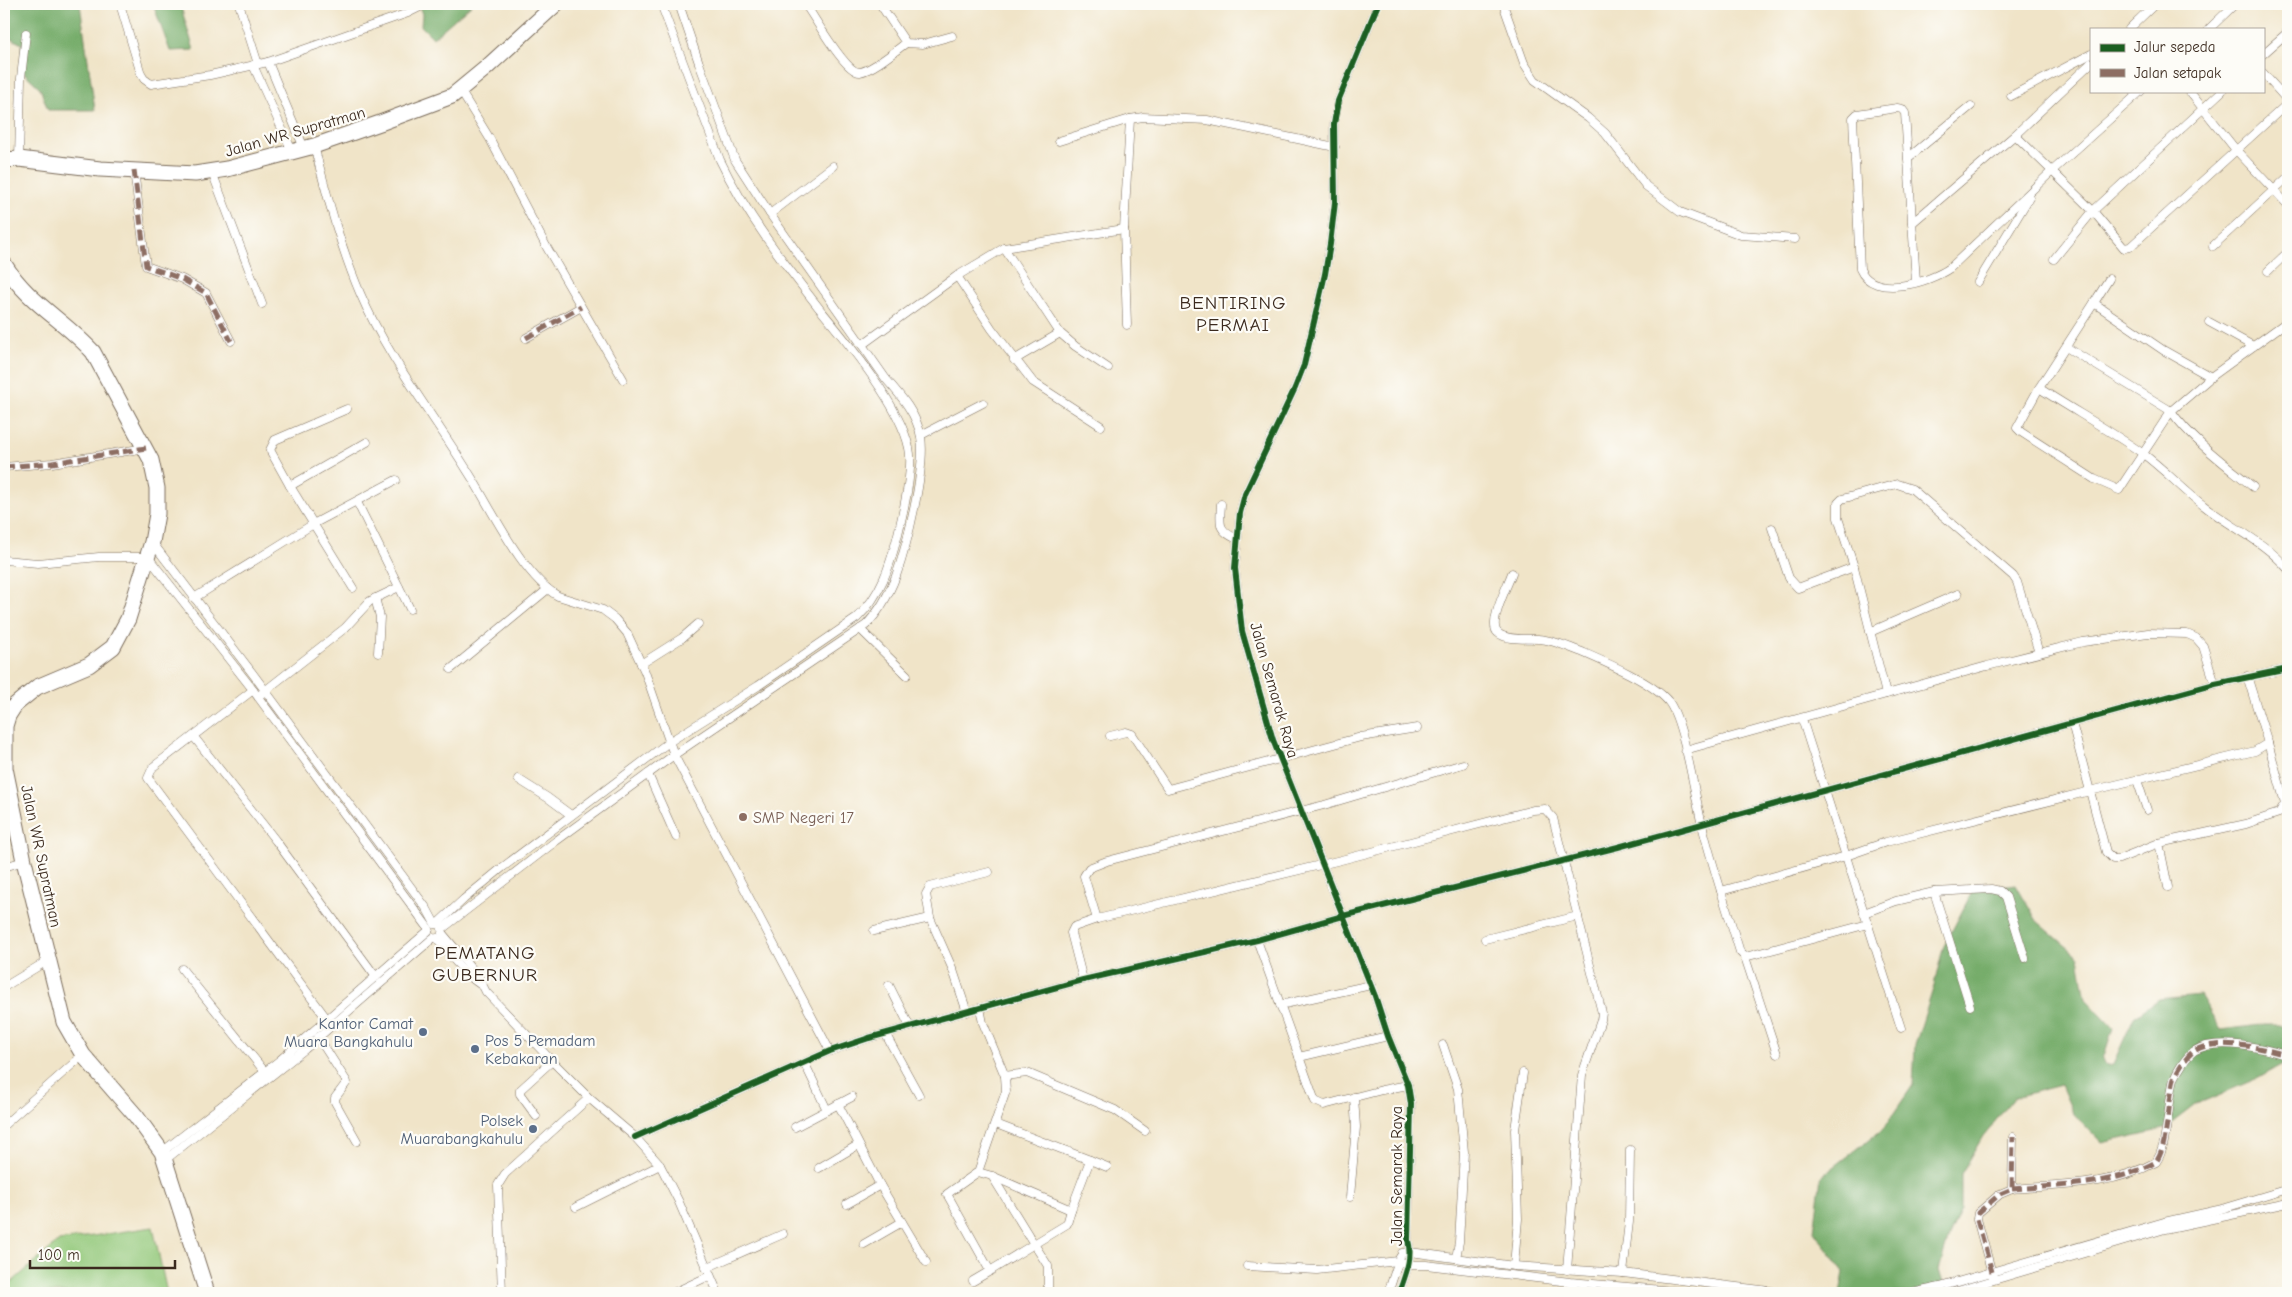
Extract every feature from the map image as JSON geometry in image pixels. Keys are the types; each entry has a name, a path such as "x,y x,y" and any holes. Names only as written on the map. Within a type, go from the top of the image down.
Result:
{"highway":[{"name":"Jalan WR Supratman","path":"11,159 100,169 195,174 212,172 303,148 440,102 460,90 556,4"},
{"name":"Jalan WR Supratman","path":"6,273 36,303 70,330 93,352 146,448 157,488 157,514 150,550 128,619 113,647 89,664 53,679 24,696 8,716 5,726 5,768 47,961 64,1022 83,1055 128,1107 163,1156 207,1293"}],"street":[{"path":"120,4 141,74 147,83 210,76 268,62 408,13 424,5"},
{"path":"239,4 255,64 303,148"},
{"path":"163,1156 318,1037 435,931 464,898 669,742 758,686 841,630 868,607 879,590 895,546 903,513 910,460 910,449 904,432 883,394 852,350 792,273 749,210 723,166 661,4"},
{"path":"163,1156 376,977 435,931 674,755 860,629 879,609 896,575 912,515 922,457 921,434 907,403 886,379 770,214 735,160 699,63 680,4"},
{"path":"805,4 843,62 854,71 860,72 872,67 906,43 924,44 952,36"},
{"path":"881,4 906,43"},
{"name":"Jalan Semarak Raya","path":"1378,4 1338,101 1334,124 1335,202 1329,252 1306,356 1295,388 1245,494 1240,513 1235,568 1242,631 1280,760 1371,985 1388,1036 1408,1086 1411,1123 1408,1240 1406,1252 1409,1265 1399,1293"},
{"path":"1503,4 1524,63 1535,80 1588,118 1605,133 1646,186 1680,212 1741,234 1795,239"},
{"path":"2130,28 2155,4"},
{"path":"2210,28 2235,4"},
{"path":"2264,53 2288,32"},
{"path":"11,159 26,33"},
{"path":"2010,96 2090,55"},
{"path":"268,62 336,227 360,294 395,358 472,477 519,556 548,589 558,596 603,610 615,619 627,633 641,664 674,755 830,1051"},
{"path":"1912,223 2015,135 2090,64"},
{"path":"2015,135 2093,211 2122,247 2130,247 2288,102 2264,74"},
{"path":"460,90 513,180 546,246 623,379"},
{"path":"1916,282 1905,113 1902,109 1857,114 1853,118 1860,269 1868,279 1885,287 1916,282 1931,278 1950,268 2052,171 2140,92"},
{"path":"2190,92 2236,150 2288,204"},
{"path":"2054,259 2093,211 2221,92"},
{"path":"1908,158 1971,106"},
{"path":"1059,141 1130,119 1143,117 1207,120 1335,146"},
{"path":"1127,326 1124,229 1130,119"},
{"path":"770,214 833,166"},
{"path":"134,170 146,266 182,279 206,293 231,341"},
{"path":"212,172 262,304"},
{"path":"2213,246 2288,177"},
{"path":"1978,282 2035,188"},
{"path":"863,344 957,276 1004,248 1124,229"},
{"path":"1004,248 1060,333 1075,346 1108,368"},
{"path":"2268,271 2288,252"},
{"path":"792,273 805,263"},
{"path":"957,276 1014,360 1033,382 1101,426"},
{"path":"2109,279 2039,388 2017,428 2094,479 2119,490 2171,411 2210,377 2288,321"},
{"path":"2094,303 2163,350 2210,377"},
{"path":"526,338 581,307"},
{"path":"2209,322 2253,346"},
{"path":"1014,360 1060,333"},
{"path":"2066,347 2171,411 2201,445 2254,487"},
{"path":"2039,388 2143,454 2202,505 2232,526 2256,539 2276,555 2288,569"},
{"path":"921,434 983,403"},
{"path":"347,409 276,440 270,450 353,588"},
{"path":"290,486 367,442"},
{"path":"4,467 52,463 146,448"},
{"path":"910,460 922,457"},
{"path":"194,598 315,524 396,480"},
{"path":"1886,694 1854,568 1838,518 1838,503 1842,499 1897,484 1912,489 2013,576 2017,582 2039,653"},
{"path":"357,502 410,609"},
{"path":"1221,504 1219,522 1225,532 1237,539"},
{"path":"1772,528 1789,578 1798,588 1854,568"},
{"path":"4,560 38,563 150,550"},
{"path":"150,550 194,598 265,691 341,796 401,874 435,931"},
{"path":"150,550 334,801 435,931 478,976 481,985 552,1061 589,1098 635,1137 660,1165 678,1200 707,1272 718,1293"},
{"path":"1512,573 1494,619 1494,627 1497,633 1508,637 1555,642 1604,661 1653,689 1668,701 1674,710 1702,824 1721,891 1740,952 1745,957 1777,1054"},
{"path":"328,1019 148,778 148,773 153,766 255,694 265,691 346,628 375,598 399,587"},
{"path":"451,669 548,589"},
{"path":"1870,632 1958,594"},
{"path":"375,598 380,617 378,653"},
{"path":"641,664 682,638 698,624"},
{"path":"860,629 907,674"},
{"path":"1685,750 2039,653 2083,642 2148,632 2187,634 2196,638 2203,646 2215,684"},
{"path":"635,1137 753,1087 830,1051 869,1038 886,1035 1083,980 1257,940 1343,916 1702,824 2215,684 2246,676 2288,669"},
{"path":"2072,723 2109,857 2119,860 2159,843 2246,824 2284,809 2285,803 2268,742 2246,676"},
{"path":"1802,719 1901,1028"},
{"path":"1110,736 1126,732 1132,734 1168,789 1361,737 1417,728"},
{"path":"194,737 276,841 376,977"},
{"path":"1721,891 1846,856 1886,842 2255,751 2268,742"},
{"path":"1096,919 1084,876 1089,868 1464,764"},
{"path":"648,774 676,837"},
{"path":"518,780 548,798 571,815"},
{"path":"2137,780 2147,810"},
{"path":"334,801 341,796"},
{"path":"1083,980 1072,929 1096,919 1323,864 1533,810 1544,809 1553,818 1562,860 1602,1013 1582,1075 1567,1270"},
{"path":"2159,843 2168,887"},
{"path":"4,867 24,861"},
{"path":"990,872 928,888 926,900 930,918 953,970 983,1023 1005,1076 1006,1091 978,1172 947,1194 990,1270"},
{"path":"1864,913 1896,901 1934,892 1991,889 2006,897 2025,958"},
{"path":"1934,892 1970,1006"},
{"path":"1485,940 1578,916"},
{"path":"874,931 930,918"},
{"path":"1745,957 1868,924"},
{"path":"1257,940 1315,1101 1318,1104 1324,1105 1408,1086"},
{"path":"4,987 47,961"},
{"path":"182,969 265,1072"},
{"path":"1280,1005 1371,985"},
{"path":"889,986 910,1028"},
{"path":"886,1035 920,1095"},
{"path":"1299,1057 1388,1036"},
{"path":"318,1037 346,1077 347,1082 335,1098 335,1102 357,1141"},
{"path":"1443,1045 1458,1089 1464,1152 1459,1242 1456,1258"},
{"path":"1994,1281 1977,1218 1978,1213 2000,1194 2012,1189 2090,1183 2125,1176 2156,1162 2162,1149 2173,1081 2185,1061 2193,1052 2202,1047 2211,1045 2254,1047 2288,1056"},
{"path":"4,1125 83,1055"},
{"path":"536,1116 520,1094 520,1090 552,1061"},
{"path":"805,1064 828,1110"},
{"path":"1514,1266 1518,1220 1515,1130 1523,1073"},
{"path":"1005,1076 1026,1074 1115,1110 1145,1131"},
{"path":"795,1127 852,1097"},
{"path":"1350,1197 1356,1127 1354,1097"},
{"path":"502,1293 498,1185 505,1174 589,1098"},
{"path":"838,1104 880,1185 926,1262"},
{"path":"996,1124 1107,1167"},
{"path":"2012,1189 2013,1137"},
{"path":"819,1168 858,1145"},
{"path":"1623,1273 1629,1222 1630,1150"},
{"path":"973,1280 1067,1224 1090,1160"},
{"path":"576,1207 660,1165"},
{"path":"978,1172 992,1176 1071,1210"},
{"path":"992,1176 1048,1266 1048,1293"},
{"path":"847,1204 880,1185"},
{"path":"1912,1293 2164,1222 2218,1210 2288,1190"},
{"path":"1950,1293 2165,1229 2288,1203"},
{"path":"864,1244 902,1222"},
{"path":"672,1293 707,1272 783,1234"},
{"path":"1406,1252 1514,1266 1623,1273 1786,1293"},
{"name":"Jalan Semarak Raya","path":"1388,1293 1398,1261 1406,1252"},
{"path":"1247,1266 1317,1270 1398,1261 1409,1265 1426,1265 1570,1282 1697,1293"}],"green space":[{"path":"4,4 80,4 95,110 48,110 40,88 22,71 22,44 4,35"},
{"path":"153,4 180,4 194,50 170,51"},
{"path":"418,4 472,4 433,38 421,26 422,14"},
{"path":"2016,884 2037,921 2079,957 2086,999 2113,1028 2103,1059 2106,1065 2113,1064 2134,1017 2159,999 2200,995 2221,1030 2260,1025 2288,1025 2288,1061 2258,1078 2195,1105 2164,1129 2102,1143 2073,1113 2061,1085 2015,1097 1983,1136 1961,1174 1961,1209 1950,1233 1939,1270 1946,1293 1840,1293 1844,1272 1814,1231 1821,1177 1883,1129 1913,1085 1915,1045 1933,989 1943,948 1973,890"},
{"path":"153,1227 167,1293 4,1293 4,1289 59,1241"}],"marked path":[{"path":"134,170 146,266 182,279 206,293 231,341"},
{"path":"526,338 581,307"},
{"path":"4,467 52,463 146,448"},
{"path":"2012,1189 2104,1180 2122,1176 2156,1162 2164,1140 2174,1079 2182,1064 2194,1051 2203,1047 2227,1044 2254,1047 2288,1056"},
{"path":"1992,1272 1977,1219 1978,1213 2000,1194 2012,1189 2013,1137"}],"cycle path":[{"path":"1378,4 1338,101 1334,124 1335,202 1330,244 1304,365 1245,494 1240,513 1235,568 1242,631 1273,740 1375,996 1388,1036 1408,1085 1411,1104 1408,1240 1410,1254 1408,1267 1399,1293"},
{"path":"635,1137 830,1051 869,1038 1083,980 1257,940 1343,916 1618,847 2215,684 2288,669"}],"place":[{"name":"SMP Negeri 17","path":"743,817"},
{"name":"Kantor Camat Muara Bangkahulu","path":"423,1032"},
{"name":"Pos 5 Pemadam Kebakaran","path":"475,1049"},
{"name":"Polsek Muarabangkahulu","path":"533,1129"}],"district":[{"name":"BENTIRING PERMAI","path":"1233,313"},
{"name":"PEMATANG GUBERNUR","path":"485,963"}]}
